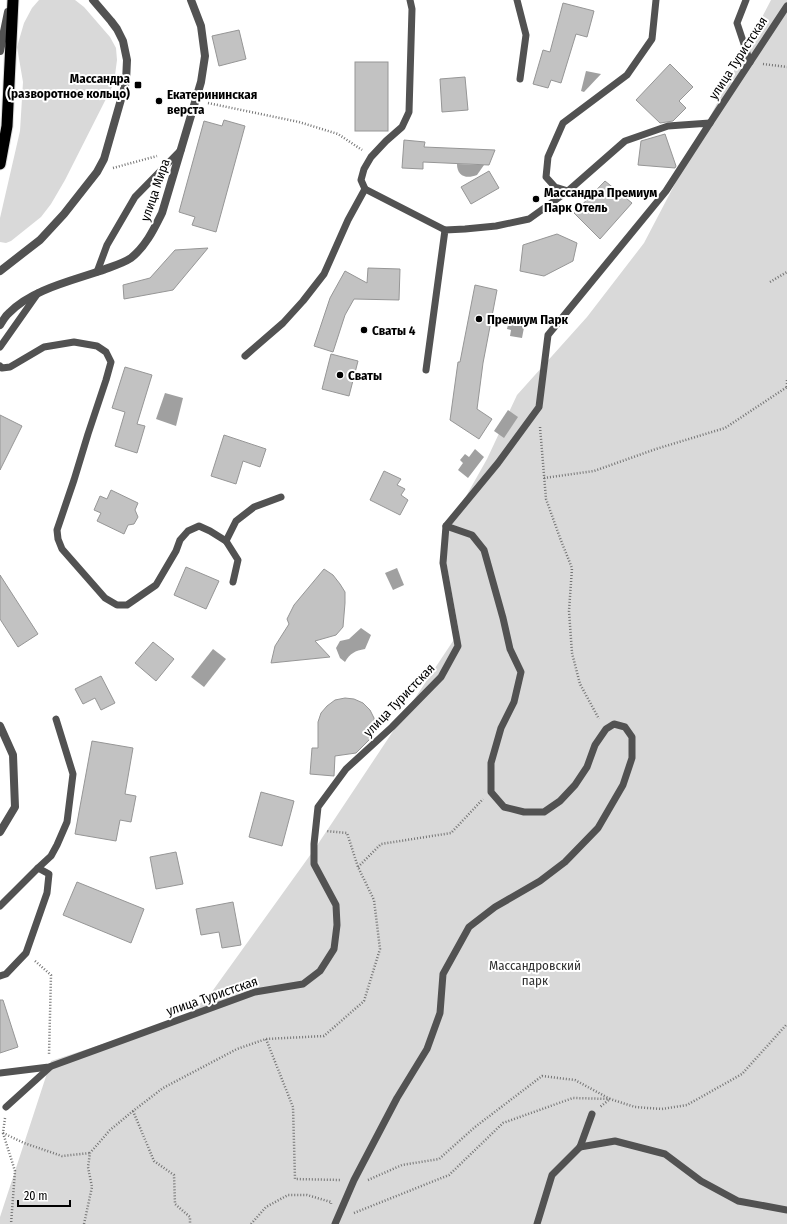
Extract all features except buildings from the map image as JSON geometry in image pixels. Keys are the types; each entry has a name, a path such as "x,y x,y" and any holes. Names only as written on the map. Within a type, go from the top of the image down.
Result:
{"highway":[{"path":"0,164 7,126 12,0"}],"street":[{"path":"0,51 12,0"},
{"path":"0,271 40,240 64,214 97,172 104,159 126,82 127,60 123,41 117,29 93,0"},
{"name":"улица Мира","path":"0,325 8,313 38,293 97,272 130,258 141,249 153,232 162,213 201,82 205,56 201,26 191,0"},
{"path":"0,726 13,755 14,807 0,832"}],"lane":[{"path":"410,0 412,9 409,112 402,127 370,157 364,169 361,180 365,188 445,230 465,230 496,226 529,219 568,191 624,140 668,126 710,123"},
{"path":"517,0 526,35 520,79"},
{"path":"568,191 555,187 546,177 548,157 563,123 628,75 652,39 656,0"},
{"path":"746,0 737,23 750,62"},
{"name":"улица Туристская","path":"49,1067 254,992 303,984 320,971 334,949 337,925 336,906 314,864 314,844 318,807 346,769 441,677 458,646 442,563 446,526 498,464 539,407 548,335 666,191 787,6"},
{"path":"97,272 107,246 135,197 181,150"},
{"path":"245,356 283,323 303,301 324,274 348,220 365,188"},
{"path":"426,370 445,230"},
{"path":"0,348 38,293"},
{"path":"0,366 2,368 10,367 44,347 74,342 97,346 106,352 109,357 111,362 106,380 57,530 58,539 62,549 105,598 117,605 127,605 156,585 176,552 180,540 188,531 199,526 226,541 238,560 233,582"},
{"path":"226,541 236,520 254,507 281,497"},
{"path":"336,1222 354,1180 397,1098 427,1049 440,1013 443,974 469,927 495,907 540,881 565,862 598,828 623,785 632,758 632,737 625,727 614,724 606,729 595,745 587,767 575,785 560,801 544,812 524,812 504,807 491,792 491,763 502,728 514,702 521,672 510,648 484,550 472,535 446,526"},
{"path":"0,906 51,856 67,822 73,774 56,719"},
{"path":"0,976 6,974 26,953 47,893 49,874 38,868"},
{"path":"0,1074 49,1067"},
{"path":"6,1107 49,1067"},
{"path":"537,1224 552,1175 580,1147 592,1114"},
{"path":"580,1147 615,1141 665,1154 701,1181 738,1201 787,1210"}],"path":[{"path":"750,62 787,67"},
{"path":"196,100 271,115 338,134 354,144 370,157"},
{"path":"97,172 158,156"},
{"path":"770,282 787,272"},
{"path":"544,478 594,471 656,449 725,428 787,387 787,379"},
{"path":"539,407 546,499 572,568 569,611 572,653 580,684 606,729"},
{"path":"358,866 381,844 451,833 491,792"},
{"path":"315,830 347,833"},
{"path":"26,953 51,975 49,1067"},
{"path":"266,1038 293,1107 295,1179 370,1180 402,1165 439,1159 476,1127 542,1076 575,1080 610,1099 635,1107 662,1109 687,1105 742,1074 787,1024"},
{"path":"251,1224 266,1207 288,1195 307,1194 331,1202 336,1222 449,1175 503,1123 573,1098 610,1099"},
{"path":"592,1114 610,1099"},
{"path":"6,1107 3,1133 15,1171 11,1224"},
{"path":"84,1224 92,1187 88,1166 90,1153 110,1130 133,1111 154,1161 174,1175 175,1204 190,1217 190,1224"},
{"path":"3,1133 24,1143 62,1156 90,1153"}],"green space":[{"path":"39,0 75,0 84,7 110,37 116,48 117,60 114,83 65,180 51,204 41,217 11,241 6,243 0,242 0,218 20,131 23,82 17,47 24,23 32,8"},
{"name":"Массандровский парк","path":"771,0 787,0 787,1224 0,1224 0,1217 51,1061 188,1016 211,993 316,847 459,632 442,539 487,459 517,395 587,317 644,243"}],"shaded area":[{"path":"586,71 601,74 584,92 581,91"},
{"path":"457,164 484,165 477,175 466,177 459,172"},
{"path":"514,315 526,317 522,338 510,336 511,330 507,329 509,320 512,321"},
{"path":"165,393 183,398 176,426 156,419"},
{"path":"508,410 518,417 504,438 494,431"},
{"path":"475,449 484,457 468,478 458,470 463,463 460,460 465,454 469,457"},
{"path":"397,568 404,585 393,590 385,573"},
{"path":"361,628 371,635 365,649 353,653 345,662 340,658 336,648 340,641 349,639"},
{"path":"213,649 226,659 204,687 191,677"}],"place":[{"name":"Массандра (разворотное кольцо)","path":"138,85"},
{"name":"Екатерининская верста","path":"159,101"},
{"name":"Массандра Премиум Парк Отель","path":"536,199"},
{"name":"Премиум Парк","path":"479,319"},
{"name":"Сваты 4","path":"364,330"},
{"name":"Сваты","path":"340,375"}]}
